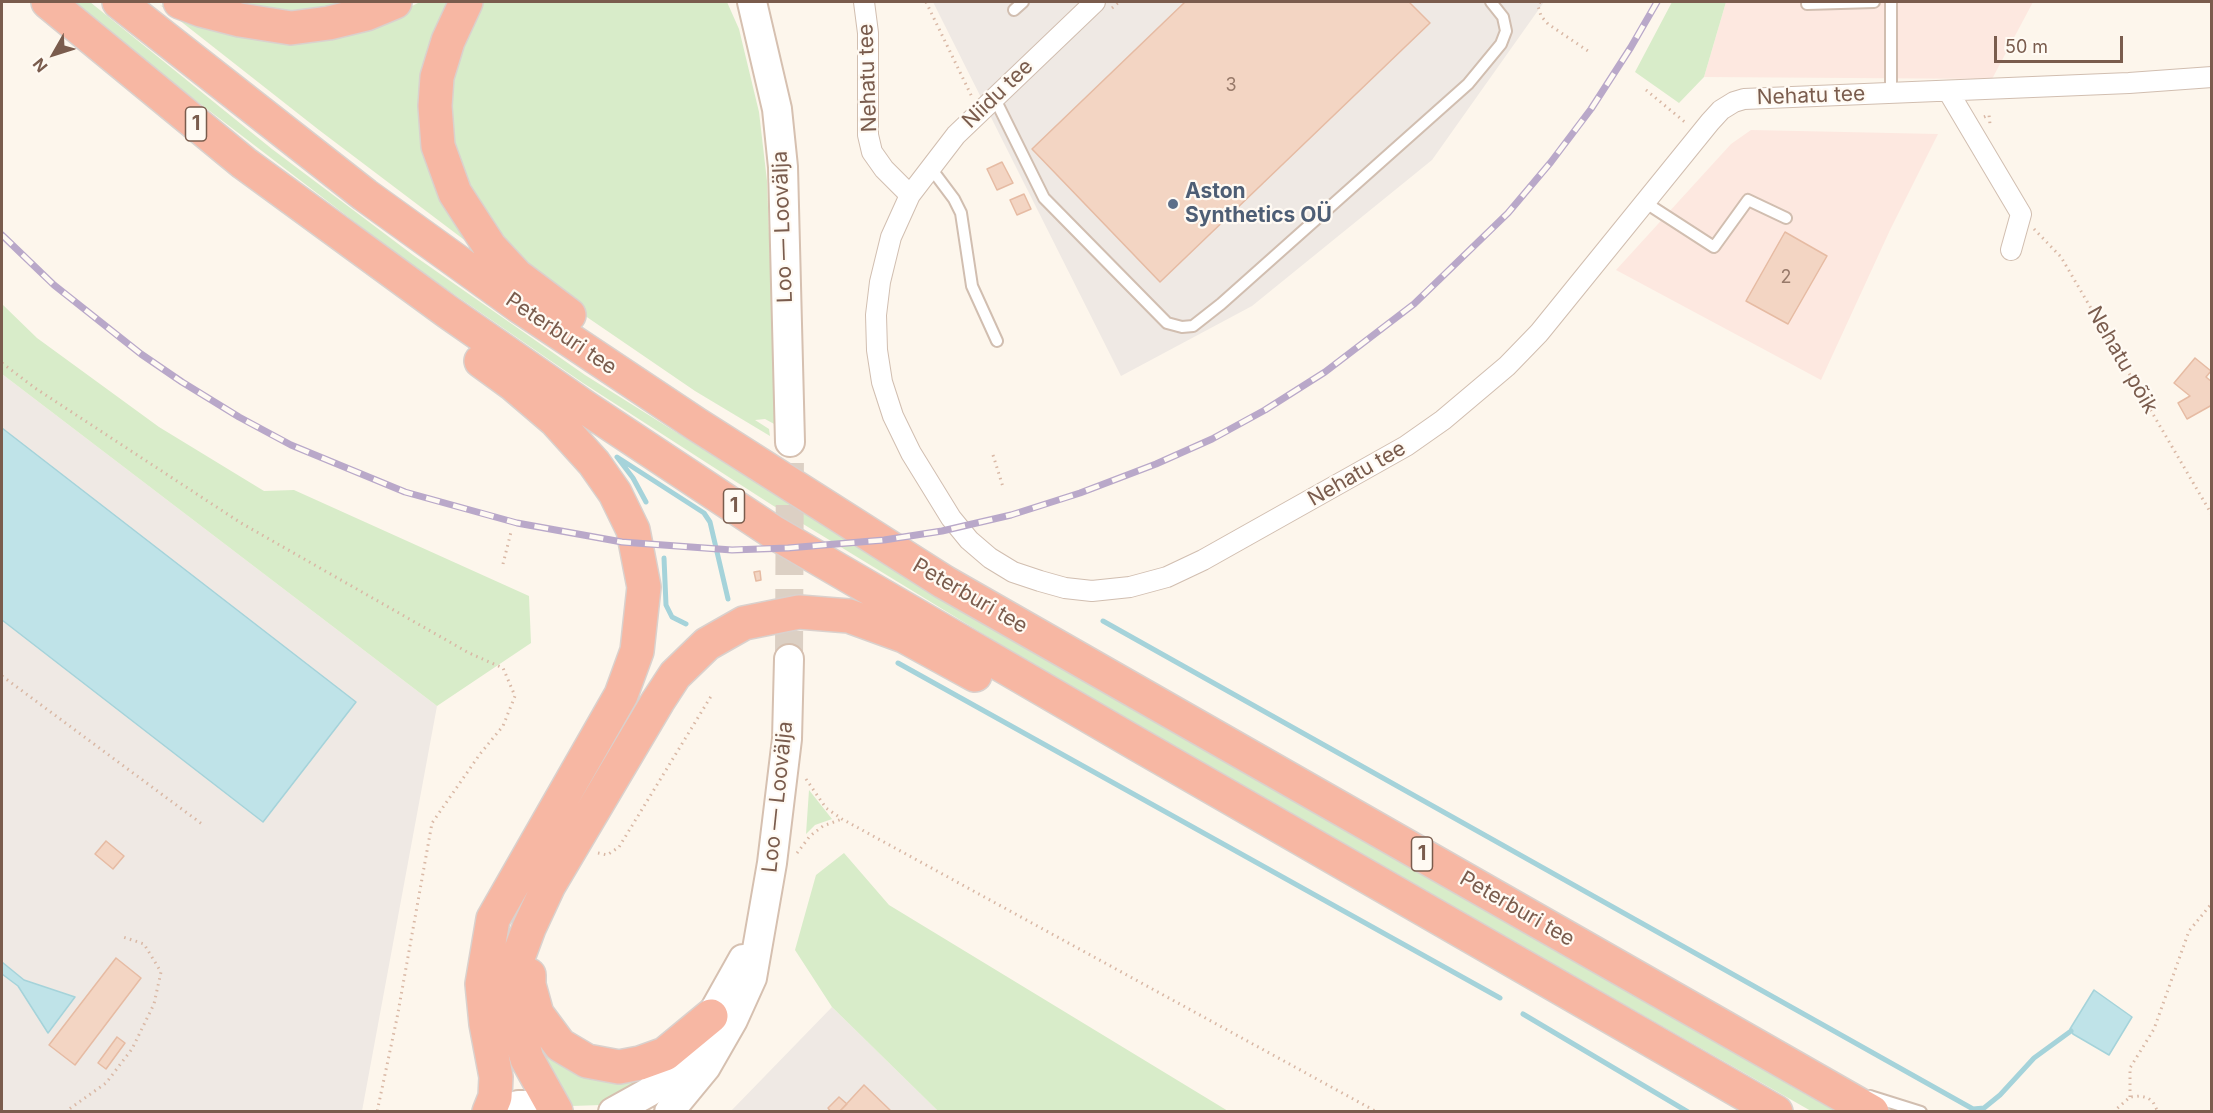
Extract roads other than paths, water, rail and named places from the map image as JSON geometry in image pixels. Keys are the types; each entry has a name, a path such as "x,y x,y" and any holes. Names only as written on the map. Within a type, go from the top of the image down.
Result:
{"highway":[{"name":"Peterburi tee","path":"48,2 244,163 448,312 586,408 773,532 1776,1112"},
{"name":"Peterburi tee","path":"119,2 364,195 519,306 696,424 944,582 1872,1112"},
{"path":"180,2 240,20 291,28 329,23 366,14 395,2"},
{"path":"466,2 448,41 437,77 435,105 438,146 455,193 490,248 517,276 551,303 665,380 696,424"},
{"path":"350,240 378,287 514,385 555,420 594,463 615,493 633,530 641,565 644,586 643,608 637,651 625,684 493,919 482,984 486,1024 496,1077 495,1097 489,1112"},
{"path":"557,1111 527,1059 514,1014 513,988 519,955 549,885 658,701 675,675 707,644 744,623 799,612 849,616 904,636 1019,699 1137,744"},
{"path":"529,928 529,985 537,1014 560,1045 587,1061 618,1066 640,1063 665,1054 711,1016"}],"street":[{"name":"Nehatu tee","path":"864,2 868,33 868,135 872,152 910,195 891,237 880,282 876,315 877,350 882,382 893,416 910,453 931,488 969,540 990,558 1013,572 1065,588 1092,591 1130,587 1167,577 1297,508 1406,446 1472,397 1531,342 1721,110 1744,99 2211,77"},
{"name":"Niidu tee","path":"910,195 956,135 1095,2"},
{"name":"Loo — Loovälja","path":"751,6 777,109 783,167 790,442"},
{"path":"1947,91 2021,214 2011,250"},
{"name":"Loo — Loovälja","path":"669,1112 706,1067 733,1020 752,978 772,863 787,739 789,659"},
{"name":"Loo — Loovälja","path":"613,1112 649,1092 675,1070 711,1016 734,972 760,935"},
{"path":"498,1112 518,1105 537,1105 557,1111"}],"lane":[{"path":"1014,10 1023,2"},
{"path":"994,97 1044,198 1167,323 1182,327 1193,326 1221,304 1468,84 1501,44 1506,31 1503,17 1491,2"},
{"path":"1808,4 1874,2"},
{"path":"1891,93 1892,2"},
{"path":"930,167 954,199 961,213 972,286 997,341"},
{"path":"1646,203 1714,247 1748,200 1786,218"},
{"path":"1821,1082 1921,1112"}],"water":[{"path":"2,428 356,702 263,822 2,620"},
{"path":"2,962 24,980 75,997 48,1033 18,986 2,974"},
{"path":"2094,990 2132,1017 2109,1055 2073,1034 2070,1029"}],"waterway":[{"path":"646,502 633,478 617,457 704,513 710,522 728,599"},
{"path":"664,558 666,605 672,617 686,624"},
{"path":"1103,621 1973,1109 1984,1108 2000,1095 2034,1058 2071,1031"},
{"path":"898,663 1500,998"},
{"path":"1523,1014 1688,1112"}],"tunnel":[{"path":"789,659 790,442"}],"railway":[{"path":"2,235 54,285 141,354 182,382 291,445 405,492 517,523 622,542 732,550 884,540 942,531 1011,515 1080,493 1156,464 1212,439 1265,410 1325,372 1414,304 1508,213 1591,109 1657,2"}],"place":[{"name":"Aston Synthetics OÜ","path":"1173,204"}]}
